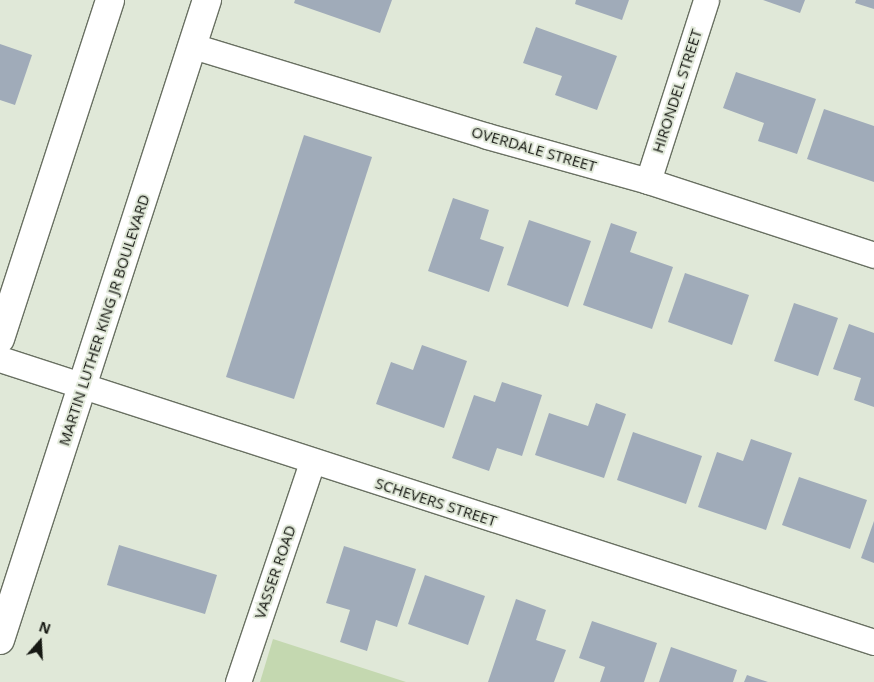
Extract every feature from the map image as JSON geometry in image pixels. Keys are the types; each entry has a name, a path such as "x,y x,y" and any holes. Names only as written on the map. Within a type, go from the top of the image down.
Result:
{"main road":[{"name":"MARTIN LUTHER KING JR BOULEVARD","path":"0,640 208,0"},
{"path":"0,339 105,1"}],"street":[{"name":"HIRONDEL STREET","path":"648,181 706,0"},
{"name":"OVERDALE STREET","path":"193,46 487,136 648,181 874,255"},
{"name":"SCHEVERS STREET","path":"0,358 312,462 874,642"},
{"name":"VASSER ROAD","path":"238,682 312,462"}],"green space":[{"path":"273,639 406,682 260,682"}],"building":[{"path":"295,0 392,0 380,33 294,3"},
{"path":"576,0 629,0 622,20 575,4"},
{"path":"763,0 805,0 800,13"},
{"path":"856,0 874,0 874,9 855,3"},
{"path":"536,27 617,56 597,110 555,95 562,76 523,63"},
{"path":"0,44 32,55 15,105 0,100"},
{"path":"736,72 816,99 797,154 758,141 764,123 723,108"},
{"path":"824,109 874,126 874,182 807,159"},
{"path":"304,135 372,157 294,399 226,377"},
{"path":"453,198 489,210 480,239 504,247 489,292 428,271"},
{"path":"529,220 591,241 568,307 507,285"},
{"path":"611,223 637,232 630,252 673,267 652,329 583,305"},
{"path":"685,273 749,295 732,345 668,322"},
{"path":"794,303 838,318 818,376 774,361"},
{"path":"849,324 874,333 874,407 854,400 861,378 833,369"},
{"path":"422,345 467,361 444,428 376,404 391,362 413,370"},
{"path":"502,382 542,395 522,456 497,448 489,471 452,458 474,395 495,402"},
{"path":"596,403 626,414 604,478 535,455 549,413 588,426"},
{"path":"633,432 702,456 686,504 617,480"},
{"path":"751,439 792,453 766,530 698,507 717,452 743,461"},
{"path":"799,477 867,500 850,549 782,525"},
{"path":"874,521 874,563 861,558"},
{"path":"119,545 217,575 205,614 107,585"},
{"path":"344,546 416,569 397,627 376,620 367,651 340,642 350,610 326,603"},
{"path":"425,575 485,596 468,645 408,624"},
{"path":"516,599 546,610 536,640 566,650 554,682 488,682"},
{"path":"592,621 657,643 644,682 600,682 605,667 579,658"},
{"path":"671,647 737,670 733,682 659,682"},
{"path":"747,675 768,682 744,682"}]}
